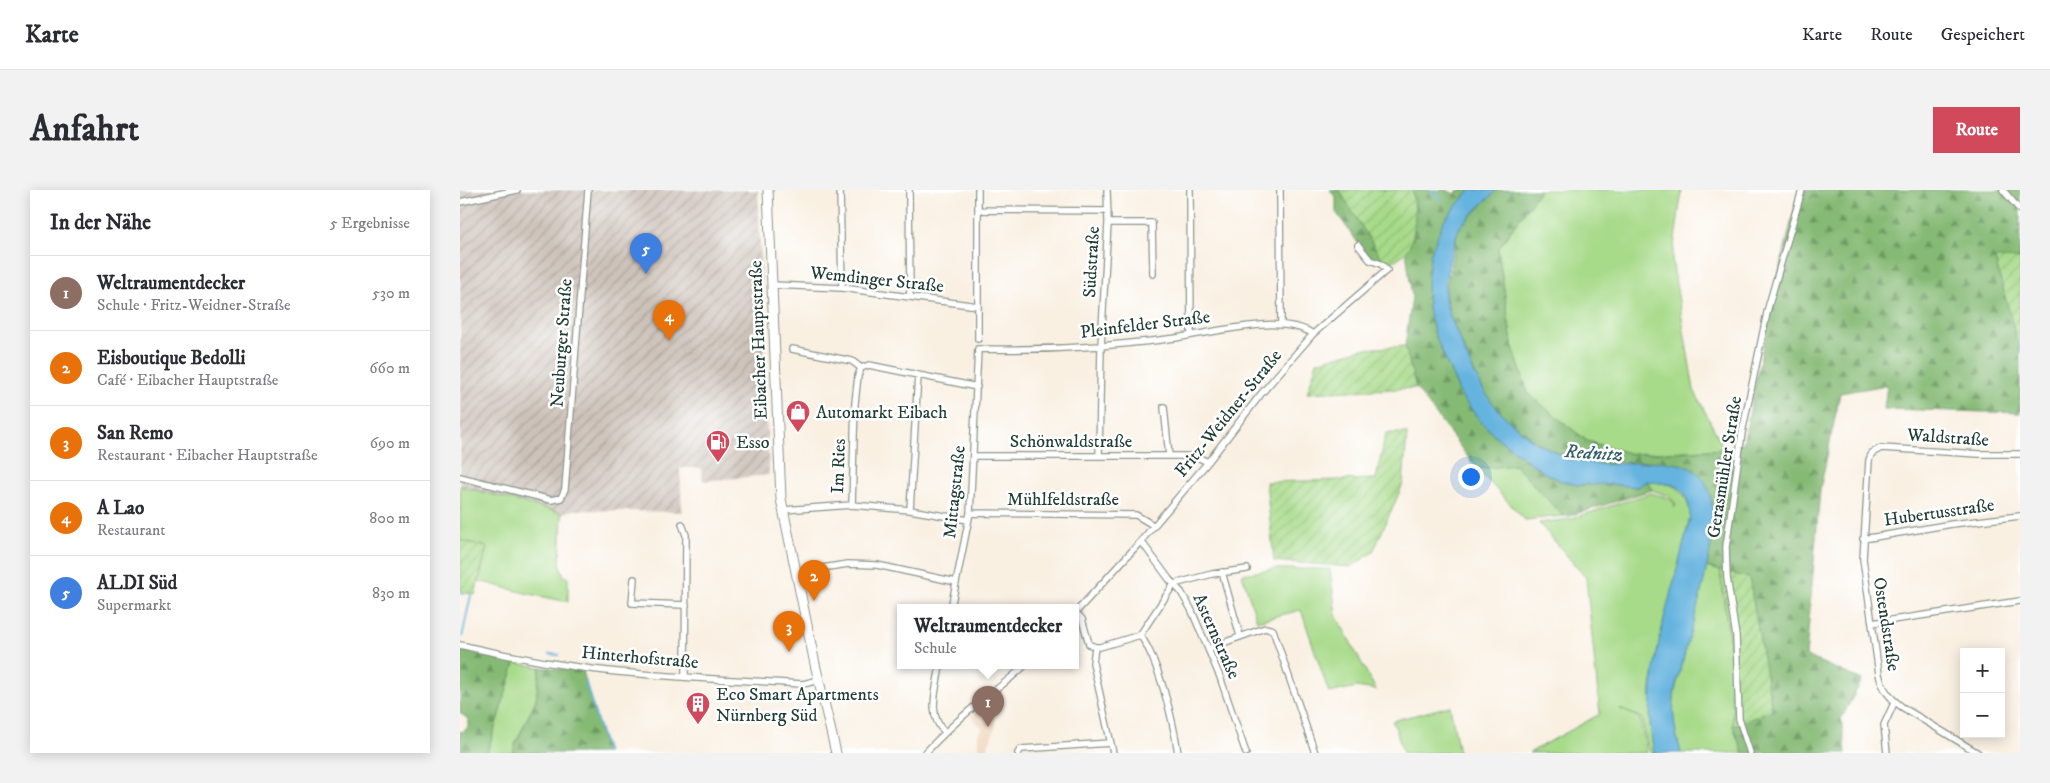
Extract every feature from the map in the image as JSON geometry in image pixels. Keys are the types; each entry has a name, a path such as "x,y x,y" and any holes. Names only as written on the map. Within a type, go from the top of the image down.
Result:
{"main road":[{"name":"Eibacher Hauptstraße","path":"768,190 778,460 783,510 836,753"}],"street":[{"path":"460,202 516,190"},
{"name":"Neuburger Straße","path":"460,477 551,500 561,498 565,489 588,190"},
{"path":"840,190 842,288"},
{"path":"909,190 910,296"},
{"path":"978,190 978,339"},
{"name":"Südstraße","path":"1099,456 1101,346 1108,223 1107,190"},
{"path":"1190,190 1191,335"},
{"path":"1280,190 1281,325"},
{"name":"Gerasmühler Straße","path":"1750,753 1739,719 1736,636 1727,578 1726,547 1742,433 1768,308 1802,190"},
{"path":"2003,190 2020,210"},
{"path":"978,210 1108,211"},
{"path":"1108,223 1152,223 1153,274"},
{"name":"Fritz-Weidner-Straße","path":"1079,610 1208,462 1261,394 1313,334 1387,270 1381,264 1370,260 1358,245"},
{"name":"Wemdinger Straße","path":"772,285 842,288 978,306"},
{"name":"Pleinfelder Straße","path":"978,349 1039,350 1101,346 1169,339 1222,329 1281,325 1306,330 1313,334"},
{"path":"792,349 852,360 861,368 870,365 977,386"},
{"name":"Mittagstraße","path":"952,604 970,513 978,349"},
{"name":"Im Ries","path":"852,505 855,403 858,376 861,368"},
{"path":"910,510 918,375"},
{"path":"1164,407 1169,456"},
{"name":"Waldstraße","path":"1874,450 1885,448 1979,454 2020,454"},
{"name":"Ostendstraße","path":"1874,450 1869,460 1863,539 1863,568 1880,680 1886,692 1895,701 1978,753"},
{"name":"Schönwaldstraße","path":"973,456 1195,456 1208,462"},
{"path":"783,510 852,505 910,510 968,520"},
{"name":"Mühlfeldstraße","path":"970,513 1136,515 1153,525"},
{"name":"Hubertusstraße","path":"1863,539 1952,524 2020,516"},
{"path":"682,524 686,535 685,677"},
{"name":"Asternstraße","path":"1141,540 1191,609 1208,648 1246,753"},
{"path":"796,572 848,564 877,565 956,582"},
{"path":"1079,616 1082,619 1089,644 1094,647 1140,635 1174,584 1222,572 1246,569"},
{"path":"1222,572 1240,636"},
{"path":"634,579 632,603 686,606"},
{"path":"1872,623 2020,601"},
{"path":"1208,648 1240,636 1270,628 1275,633 1315,753"},
{"path":"1140,635 1149,652 1161,684 1178,753"},
{"name":"Hinterhofstraße","path":"460,645 541,662 596,669 685,677 803,684 819,680"},
{"path":"1094,647 1093,663 1113,753"},
{"path":"940,669 934,704 939,727 945,732"},
{"path":"925,753 945,732 1021,669"},
{"path":"1886,753 1884,725 1895,701"},
{"path":"1018,753 1021,749 1054,750 1110,742"}],"shaded area":[{"path":"460,190 758,190 769,475 703,481 701,468 680,468 682,512 574,510 562,513 460,486"},
{"path":"994,700 996,726 988,746 988,753 979,753 978,733 983,729 971,716 986,702"}],"green space":[{"path":"1330,190 1339,190 1384,262 1366,254 1336,212 1336,198"},
{"path":"1339,190 1412,190 1415,213 1414,231 1410,246 1406,252 1390,264 1384,262"},
{"path":"1412,190 1447,190 1454,194 1458,190 1470,190 1444,220 1428,308 1435,335 1461,396 1481,422 1500,440 1543,472 1637,487 1647,481 1652,490 1569,516 1563,516 1515,465 1477,469 1416,388 1405,346 1412,297 1406,251 1413,240 1415,201"},
{"path":"1497,190 1540,190 1498,249 1512,344 1528,394 1587,441 1632,454 1724,449 1743,444 1771,306 1799,190 2020,190 2020,259 1995,259 2020,352 2020,413 1884,409 1887,385 1840,393 1820,490 1806,656 1862,680 1841,719 1846,753 1743,753 1733,726 1772,710 1749,578 1706,567 1712,535 1713,513 1693,468 1653,461 1598,464 1575,459 1555,452 1534,441 1503,416 1487,397 1474,372 1449,313 1445,294 1458,229"},
{"path":"1540,190 1682,190 1672,260 1694,390 1724,449 1632,454 1587,441 1528,394 1512,344 1498,249"},
{"path":"1995,258 2020,259 2020,352"},
{"path":"1405,346 1416,388 1307,393 1317,362 1361,349"},
{"path":"1386,433 1407,433 1403,484 1373,552 1351,567 1274,561 1266,482 1376,479"},
{"path":"1515,465 1563,516 1525,520 1477,469"},
{"path":"1647,481 1676,487 1684,495 1691,512 1651,685 1650,724 1654,753 1650,753 1647,745 1642,718 1620,709 1640,718 1647,753 1529,753 1600,714 1586,578 1539,523 1570,519 1651,493 1669,498 1675,504 1674,508 1676,504 1669,496 1652,490"},
{"path":"460,486 562,513 560,566 564,576 568,577 568,602 479,581 487,547 460,540"},
{"path":"460,540 487,547 475,595 460,591"},
{"path":"1706,567 1720,570 1731,652 1733,726 1743,753 1681,753 1673,722 1674,695"},
{"path":"1275,569 1330,569 1336,615 1376,690 1356,687 1329,693 1301,610 1257,621 1242,574"},
{"path":"1720,570 1749,578 1772,710 1733,726 1731,652"},
{"path":"460,650 515,663 487,753 460,753 460,731 463,732 468,727 468,719 460,713"},
{"path":"515,663 540,667 536,700 515,744 513,753 487,753"},
{"path":"540,667 583,671 606,753 513,753 536,700"},
{"path":"1450,706 1459,753 1403,753 1392,721"}],"water":[{"path":"1470,190 1497,190 1470,216 1458,231 1449,263 1445,295 1449,312 1476,377 1497,409 1530,438 1559,454 1598,464 1675,463 1689,468 1700,475 1708,488 1712,505 1713,526 1710,550 1674,697 1675,725 1681,753 1654,753 1651,726 1651,697 1660,638 1689,522 1690,512 1686,497 1676,486 1647,481 1637,487 1609,484 1579,485 1561,481 1543,472 1500,440 1481,422 1461,396 1435,335 1428,308 1427,283 1431,252 1444,220"}],"waterway":[{"path":"1430,190 1442,200"},
{"path":"462,637 471,595"},
{"path":"550,654 559,655"},
{"path":"585,681 607,753"}],"place":[{"name":"ALDI Süd","path":"646,274"},
{"name":"A Lao","path":"669,341"},
{"name":"Automarkt Eibach","path":"798,433"},
{"name":"Esso","path":"718,463"},
{"name":"Eisboutique Bedolli","path":"814,601"},
{"name":"San Remo","path":"789,652"},
{"name":"Eco Smart Apartments Nürnberg Süd","path":"698,725"},
{"name":"Weltraumentdecker","path":"988,727"}],"water label":[{"name":"Rednitz","path":"1594,452"}]}
